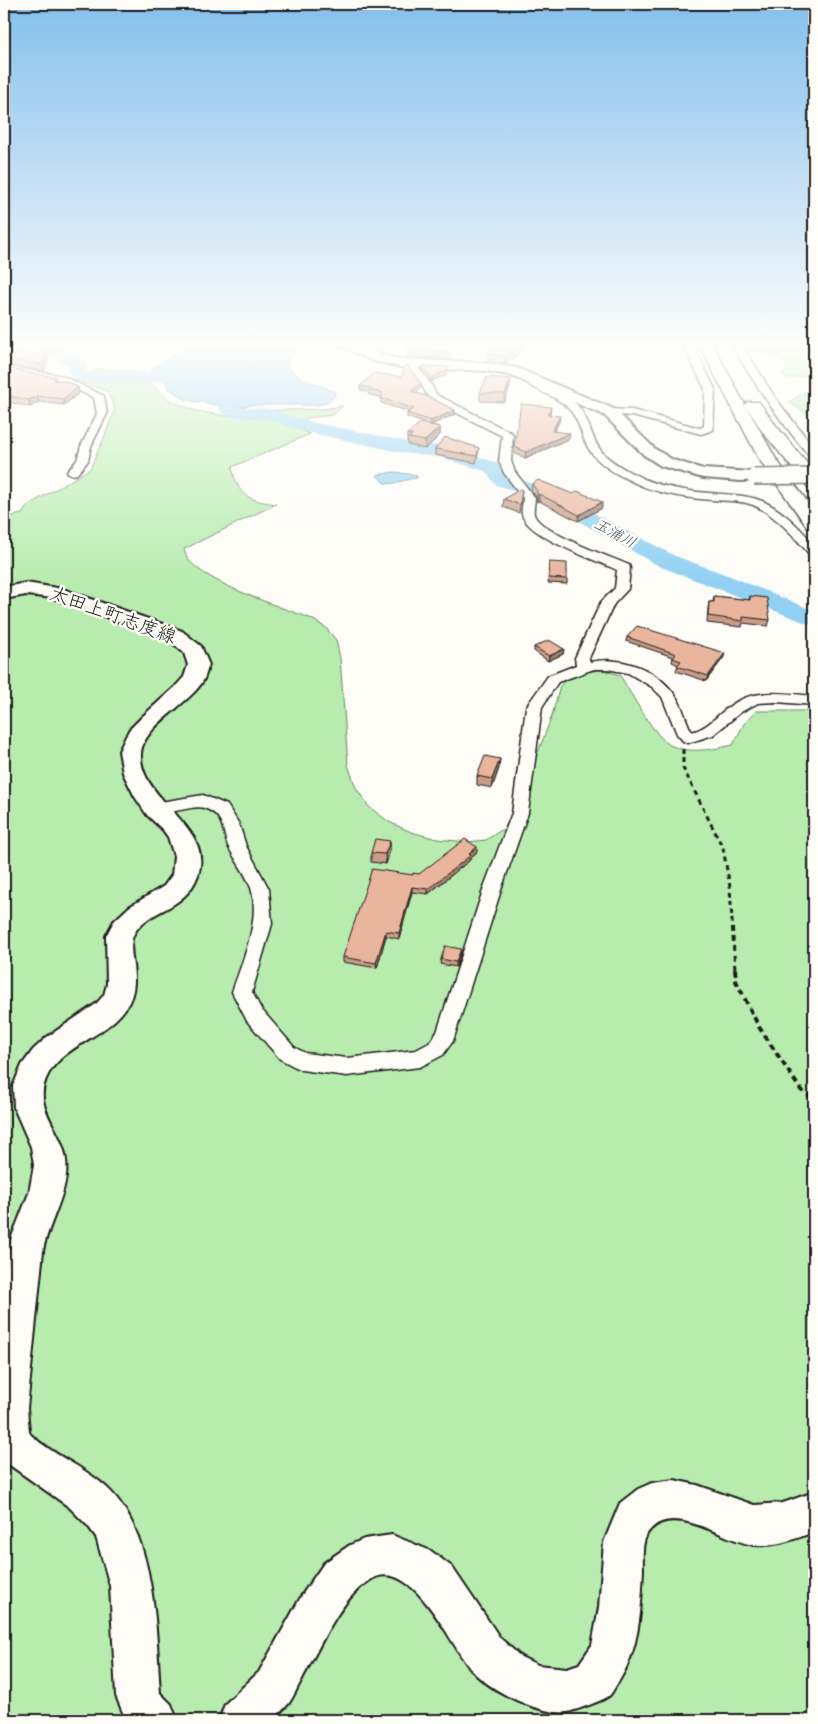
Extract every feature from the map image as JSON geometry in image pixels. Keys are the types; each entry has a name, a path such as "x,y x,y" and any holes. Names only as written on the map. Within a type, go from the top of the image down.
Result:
{"highway":[{"path":"746,423 795,501 814,523"},
{"path":"766,423 814,482"}],"main road":[{"path":"622,423 656,457 677,467 702,473 754,477 814,476"},
{"name":"太田上町志度線","path":"4,592 26,589 56,593 175,635 188,643 196,653 199,665 195,678 186,691 142,728 133,742 129,755 131,768 154,808 173,825 182,840 186,856 186,872 179,887 164,900 130,920 121,931 119,957 122,973 121,989 114,1003 103,1014 48,1053 32,1075 27,1098 32,1119 50,1159 49,1181 30,1234 22,1267 8,1410 11,1441 22,1452 93,1500 115,1532 127,1570 134,1612 139,1700 155,1720"},
{"path":"241,1720 274,1687 317,1610 339,1578 364,1559 392,1555 417,1565 436,1582 485,1653 506,1672 535,1686 567,1690 594,1680 612,1653 620,1607 624,1542 634,1517 652,1503 674,1500 697,1505 724,1516 754,1524 783,1523 814,1512"}],"street":[{"path":"73,472 82,461 86,446 97,423"},
{"path":"485,423 508,435 505,461 510,474 529,498 528,515 535,523 554,537 573,547 624,568 621,588 608,602 582,658 583,666"},
{"path":"586,423 596,452 612,466 653,487 710,497 742,499 757,503 772,510 814,552"},
{"path":"670,423 701,432 709,428 709,423"},
{"path":"787,423 814,455"},
{"path":"154,808 174,807 203,801 221,809 231,824 237,846 260,890 263,924 242,992 254,1015 287,1053 301,1061 346,1067 420,1058 436,1049 446,1035 493,887 520,813 534,707 539,696 554,679 583,666 616,664 632,668 652,678 668,695 679,715 683,733 688,738 712,731 737,707 753,700 772,698 814,701"}],"path":[{"path":"683,733 683,768 723,848 730,887 736,981 759,1027 800,1090 814,1099"}],"green space":[{"path":"110,423 304,423 301,430 310,434 232,467 238,485 246,496 276,504 184,549 188,559 197,568 211,577 245,594 312,619 326,628 336,640 340,658 348,765 356,788 369,807 389,822 411,832 437,839 467,842 486,840 503,829 514,814 552,716 560,686 566,679 583,672 603,670 620,675 644,715 659,735 672,746 687,750 711,749 733,745 744,724 756,711 814,711 814,1720 4,1720 4,518 22,514 27,506 90,469"}],"water":[{"path":"394,472 415,475 417,478 387,484 376,475"}],"building":[{"path":"419,423 440,427 425,441 408,438 412,435 407,434"},
{"path":"518,423 556,423 552,431 570,433 526,452 514,447"},
{"path":"445,437 479,448 477,456 435,449"},
{"path":"538,480 573,494 577,491 602,502 579,515 539,494 537,496 537,491 532,484"},
{"path":"520,489 522,490 520,505 504,499"},
{"path":"549,562 567,563 567,579 549,578"},
{"path":"714,596 750,600 750,596 767,598 770,620 743,617 743,621 708,616 709,602 714,602"},
{"path":"637,626 725,653 708,676 677,666 681,661 673,658 676,654 627,637"},
{"path":"549,640 564,649 549,656 534,647"},
{"path":"485,756 500,759 492,779 477,776"},
{"path":"375,839 390,841 385,854 371,853"},
{"path":"465,839 477,847 469,854 471,855 428,889 412,887 399,933 386,931 376,963 343,957 372,869 413,875 413,873 419,874"},
{"path":"445,946 461,949 456,962 441,959"}],"waterway":[{"name":"玉浦川","path":"296,423 404,447 441,452 492,467 503,481 526,488 573,510 667,561 722,581 814,619"}]}
